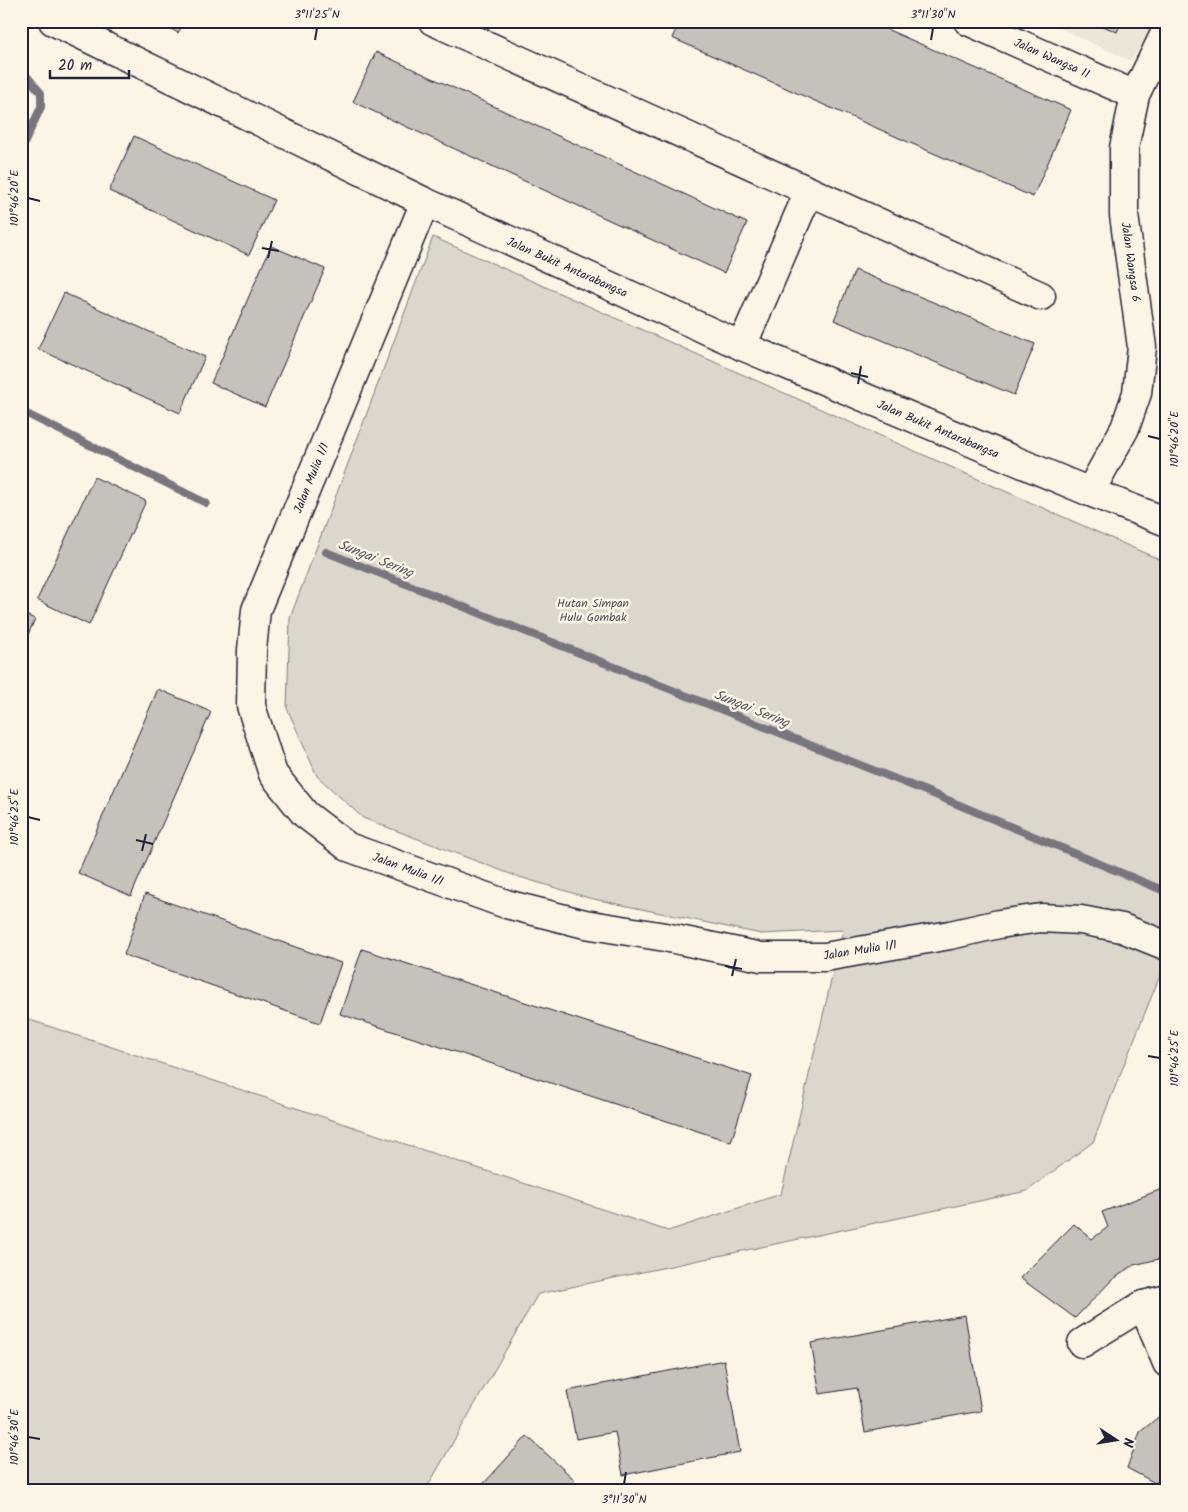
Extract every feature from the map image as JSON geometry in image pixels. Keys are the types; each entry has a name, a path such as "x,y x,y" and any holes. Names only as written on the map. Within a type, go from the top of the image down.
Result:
{"street":[{"name":"Jalan Bukit Antarabangsa","path":"53,21 425,202 742,346 1090,492 1167,522"},
{"path":"433,21 1041,296"},
{"name":"Jalan Wangsa 11","path":"968,21 1135,95"},
{"name":"Jalan Wangsa 6","path":"1090,492 1125,428 1137,393 1142,347 1124,215 1124,148 1135,95 1167,29"},
{"path":"742,346 809,191"},
{"name":"Jalan Mulia 1/1","path":"425,202 256,610 252,650 251,706 273,774 305,814 348,847 506,904 585,924 665,937 761,957 825,958 999,924 1041,918 1081,920 1122,928 1167,946"},
{"path":"1082,1343 1155,1302 1167,1363"}],"shaded area":[{"path":"1045,21 1156,21 1131,61"},
{"path":"1120,1483 1121,1491 1065,1491"}],"green space":[{"name":"Hutan Simpan Hulu Gombak","path":"433,237 1167,563 1167,958 1093,1142 1027,1191 538,1294 425,1491 21,1491 21,1017 668,1231 781,1194 843,930 761,934 589,898 513,875 363,818 317,776 287,708 290,618"}],"building":[{"path":"158,21 185,21 178,33"},
{"path":"680,21 868,21 1071,110 1033,197 672,38"},
{"path":"1092,21 1122,21 1117,32"},
{"path":"376,52 747,223 724,273 353,102"},
{"path":"134,136 274,200 249,255 109,191"},
{"path":"271,246 325,269 265,407 211,383"},
{"path":"855,270 1035,344 1014,395 834,320"},
{"path":"64,293 205,357 180,413 38,349"},
{"path":"94,477 146,501 89,625 37,600"},
{"path":"21,613 35,619 21,650"},
{"path":"158,689 211,712 131,896 78,873"},
{"path":"145,894 341,963 320,1023 124,955"},
{"path":"362,949 752,1076 731,1142 340,1014"},
{"path":"1167,1187 1167,1257 1134,1265 1112,1280 1075,1318 1020,1278 1074,1224 1092,1239 1108,1227 1102,1212"},
{"path":"965,1315 981,1411 865,1432 857,1388 820,1394 811,1343"},
{"path":"724,1360 740,1452 623,1475 615,1432 576,1439 567,1391"},
{"path":"1167,1410 1167,1472 1155,1483 1127,1468 1140,1432"},
{"path":"527,1436 575,1480 565,1491 477,1491"}],"waterway":[{"name":"Sungai Sering","path":"21,69 41,93 41,107 21,150"},
{"name":"Sungai Sering","path":"21,411 206,503"},
{"name":"Sungai Sering","path":"326,552 933,794 1167,892"}]}
